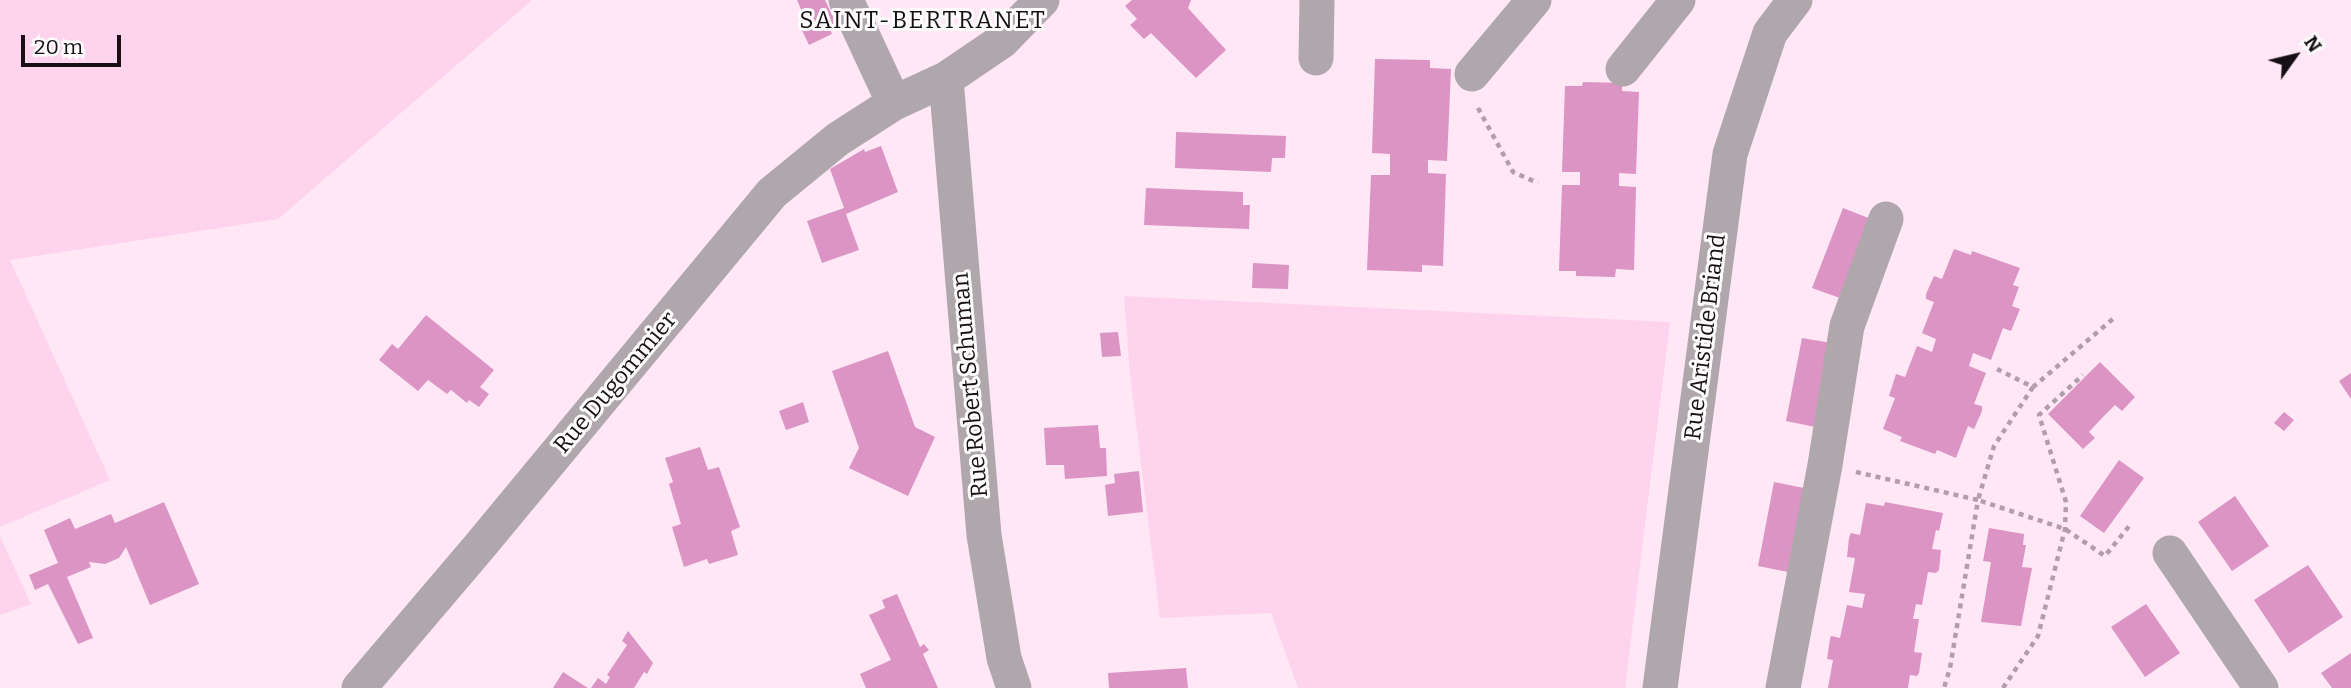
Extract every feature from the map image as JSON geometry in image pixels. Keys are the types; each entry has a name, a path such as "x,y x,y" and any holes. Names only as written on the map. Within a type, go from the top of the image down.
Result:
{"street":[{"path":"846,0 894,103"},
{"name":"Rue Dugommier","path":"359,688 497,526 772,193 838,139 894,103 946,79 1002,41 1042,0"},
{"path":"1316,58 1317,0"},
{"path":"1472,74 1534,0"},
{"path":"1623,69 1678,0"},
{"name":"Rue Aristide Briand","path":"1670,683 1730,154 1770,33 1796,0"},
{"name":"Rue Robert Schuman","path":"946,79 984,536 1004,658 1014,688"},
{"path":"1783,688 1825,465 1847,326 1886,219"},
{"path":"2170,553 2261,688"}],"path":[{"path":"1472,74 1465,83 1513,172 1538,183"},
{"path":"1944,688 1950,668 1978,500 1994,446 2033,387 2114,318"},
{"path":"1997,369 2033,387"},
{"path":"2003,688 2038,636 2065,529 2066,502 2039,415 2082,375"},
{"path":"1825,465 1978,500 2065,529 2105,556 2130,525"}],"shaded area":[{"path":"0,0 532,0 278,219 10,260 110,480 0,527"},
{"path":"1124,296 1670,322 1625,688 1298,688 1271,613 1160,618 1130,374"},
{"path":"0,536 31,604 0,615"}],"building":[{"path":"797,0 825,0 836,23 829,27 832,34 809,45 799,24 806,21"},
{"path":"1132,0 1191,0 1188,8 1226,50 1196,78 1151,33 1144,39 1130,25 1137,19 1125,6"},
{"path":"1375,59 1430,60 1430,68 1451,69 1447,161 1428,160 1428,173 1446,174 1443,266 1422,265 1422,272 1367,270 1371,175 1390,175 1390,154 1372,153"},
{"path":"1583,82 1622,83 1622,91 1639,92 1636,174 1619,173 1619,186 1636,187 1634,270 1616,269 1615,277 1576,276 1576,271 1559,271 1562,185 1580,185 1580,172 1562,172 1565,86 1582,86"},
{"path":"1176,132 1286,136 1285,158 1272,158 1271,172 1175,168"},
{"path":"881,146 898,192 846,214 859,250 822,263 807,221 844,208 830,169 864,149 865,152"},
{"path":"1146,188 1243,192 1243,205 1250,205 1249,229 1144,225"},
{"path":"1843,208 1871,219 1840,298 1812,288"},
{"path":"1954,249 1971,255 1972,251 2020,268 2013,285 2019,287 2012,306 2020,309 2011,331 2003,328 1991,360 1973,353 1969,366 1986,373 1974,404 1982,406 1982,411 1974,429 1968,426 1956,458 1937,450 1935,454 1900,441 1902,437 1883,429 1895,398 1889,396 1896,374 1905,377 1917,346 1932,352 1936,339 1922,333 1934,302 1926,299 1926,294 1934,276 1942,279"},
{"path":"1253,263 1289,265 1288,289 1252,288"},
{"path":"426,315 494,370 480,387 489,394 479,407 469,400 467,403 451,390 447,394 428,380 418,391 379,360 392,344 398,349"},
{"path":"1118,332 1121,356 1102,357 1100,333"},
{"path":"1802,338 1831,343 1815,427 1786,421"},
{"path":"888,351 915,427 935,437 908,496 849,468 859,448 832,371"},
{"path":"2100,362 2135,397 2122,411 2115,405 2100,420 2089,432 2095,438 2083,449 2048,414"},
{"path":"2351,373 2351,399 2339,381"},
{"path":"803,402 809,422 786,430 779,411"},
{"path":"2284,412 2294,420 2284,431 2274,423"},
{"path":"1098,425 1100,448 1106,448 1107,476 1065,479 1064,465 1046,465 1044,428"},
{"path":"700,447 708,470 719,467 740,527 731,531 738,555 709,564 707,559 684,567 672,527 681,524 669,484 673,482 665,458"},
{"path":"2119,460 2144,478 2104,533 2080,516"},
{"path":"1139,471 1143,512 1108,516 1105,485 1115,483 1114,474"},
{"path":"1774,482 1804,488 1788,572 1758,566"},
{"path":"2235,496 2269,546 2232,571 2198,522"},
{"path":"164,502 199,584 150,605 126,547 119,558 105,564 89,562 91,567 67,577 93,638 78,644 48,584 35,590 29,575 58,563 44,530 70,518 75,529 111,514 115,523"},
{"path":"1885,502 1943,513 1932,549 1941,550 1939,570 1936,573 1928,572 1922,605 1916,604 1913,619 1919,619 1914,652 1922,653 1919,673 1917,676 1910,675 1908,688 1828,688 1833,660 1827,659 1831,636 1840,638 1847,605 1862,608 1865,594 1849,592 1855,558 1847,557 1849,538 1851,533 1860,535 1866,503 1884,506"},
{"path":"1989,528 2024,534 2023,545 2026,545 2022,567 2032,568 2021,626 1981,622 1991,562 1983,561"},
{"path":"2308,565 2343,617 2289,653 2254,600"},
{"path":"897,594 920,647 924,644 929,650 923,654 938,688 866,688 860,674 891,660 869,615 885,608 882,600"},
{"path":"2146,604 2180,653 2145,677 2111,627"},
{"path":"628,631 653,663 647,674 644,672 634,688 591,688 598,678 606,684 610,677 607,675 627,645 622,641"},
{"path":"2351,653 2351,688 2332,688 2321,673"},
{"path":"1186,668 1188,688 1109,688 1108,673"},
{"path":"563,672 588,688 553,688"}],"district":[{"name":"SAINT-BERTRANET","path":"923,21"}]}
